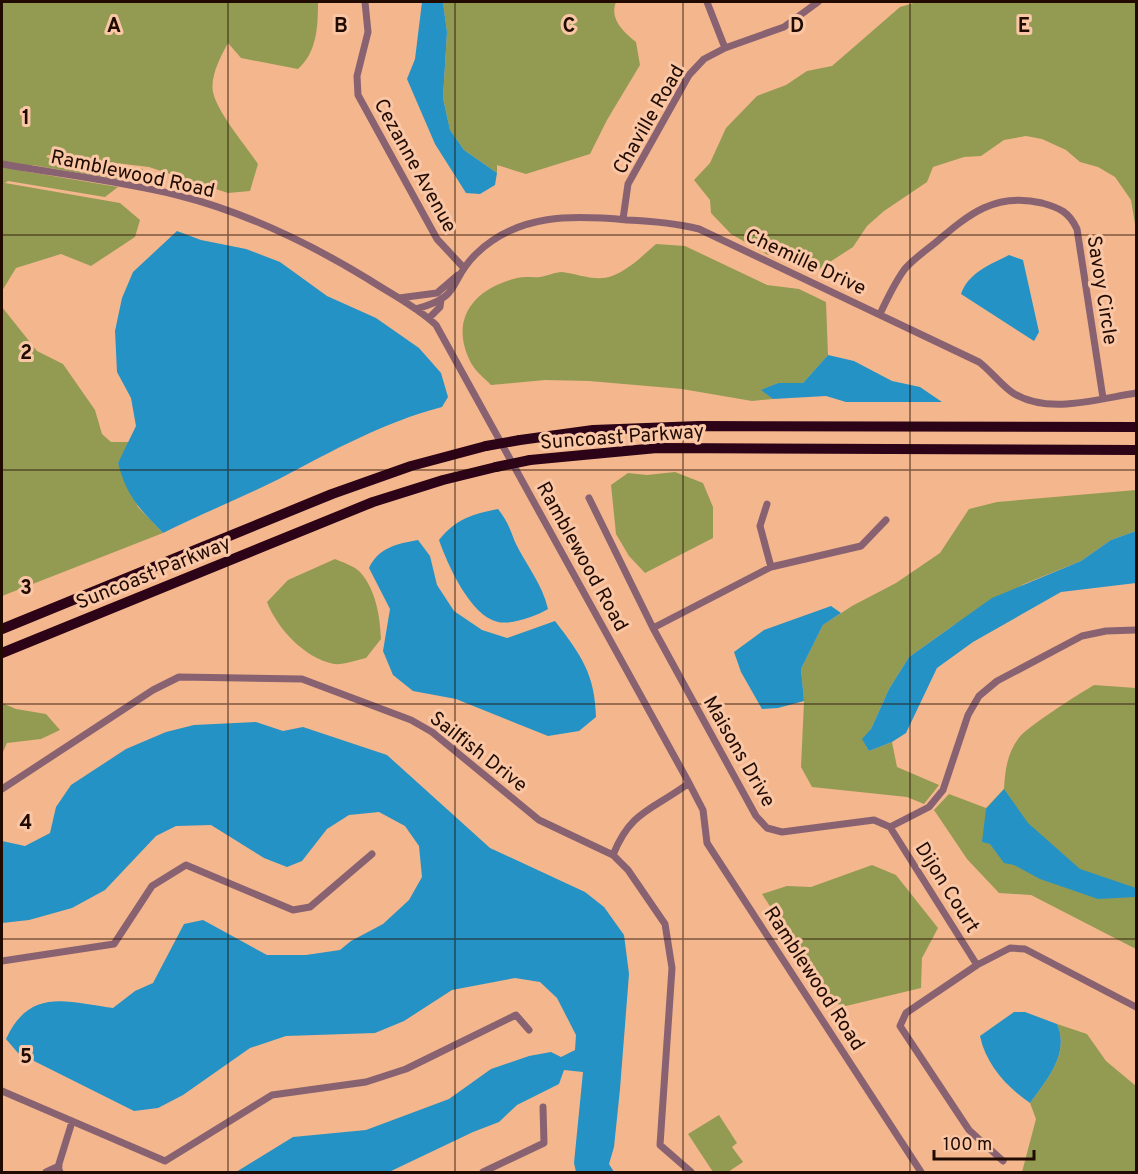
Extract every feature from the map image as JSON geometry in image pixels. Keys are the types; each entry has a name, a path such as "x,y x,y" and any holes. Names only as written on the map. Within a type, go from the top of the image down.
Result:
{"highway":[{"name":"Suncoast Parkway","path":"2,629 332,494 411,466 486,446 593,430 699,426 1137,427"},
{"name":"Suncoast Parkway","path":"2,653 373,502 443,480 530,460 657,448 1137,450"}],"street":[{"name":"Cezanne Avenue","path":"365,2 368,32 357,76 358,94 437,239 464,267"},
{"path":"707,2 724,48"},
{"name":"Chaville Road","path":"623,219 628,184 689,75 704,59 724,48 784,27 818,2"},
{"name":"Ramblewood Road","path":"2,164 139,187 219,208 281,231 324,252 429,318 443,334 689,783 703,810 707,843 921,1173"},
{"name":"Savoy Circle","path":"880,314 906,268 970,214 990,204 1012,200 1034,201 1058,207 1070,216 1077,229 1103,398"},
{"name":"Chemille Drive","path":"436,293 458,275 494,239 532,221 571,216 679,224 699,229 979,362 1010,392 1027,401 1051,405 1137,393"},
{"name":"Chemille Drive","path":"429,318 458,282 458,275"},
{"path":"399,298 436,293 442,300 416,309"},
{"name":"Maisons Drive","path":"589,498 653,628 756,816 767,828 782,832 874,820 890,827"},
{"path":"767,504 760,526 771,567"},
{"path":"653,628 771,567 861,546 886,520"},
{"path":"890,827 929,807 943,790 968,715 979,696 997,681 1082,636 1106,631 1137,630"},
{"name":"Sailfish Drive","path":"2,789 153,690 179,677 302,679 411,720 432,732 539,820 612,855 628,870 665,924 672,968 660,1145 691,1173"},
{"path":"612,855 621,834 631,822 689,783"},
{"name":"Dijon Court","path":"890,827 977,965"},
{"path":"2,961 114,944 152,886 186,865 293,910 310,907 372,854"},
{"path":"1003,1161 969,1130 900,1026 906,1013 977,965 1010,948 1025,949 1137,1007"},
{"path":"2,1090 165,1161 272,1095 366,1082 406,1069 516,1015 529,1030"},
{"path":"483,1173 544,1143 543,1107"},
{"path":"46,1173 59,1169 72,1122"}],"green space":[{"path":"2,2 318,2 318,21 313,47 298,69 241,58 228,43 217,66 212,86 216,100 226,119 258,164 250,191 228,193 149,167 48,155 46,157 68,162 143,169 138,176 127,181 32,165 23,171 118,187 105,197 8,181 5,183 120,203 140,220 135,237 91,266 61,254 16,268 2,291"},
{"path":"443,2 616,2 614,14 619,25 636,42 640,65 607,120 590,154 526,174 497,165 497,173 464,150 450,130 443,98 447,32"},
{"path":"917,2 1136,2 1136,230 1131,200 1115,177 1098,167 1080,162 1066,150 1042,139 1026,136 1004,140 981,156 964,157 933,167 927,182 884,211 867,226 853,247 816,271 800,265 781,253 768,255 731,234 711,213 710,200 694,180 710,163 726,128 757,96 786,85 807,71 832,66 900,7"},
{"path":"656,244 685,246 767,285 799,289 826,302 828,355 803,383 778,383 762,390 773,399 752,401 682,389 589,381 545,380 491,385 472,364 464,345 465,318 478,297 489,289 517,278 540,277 559,272 606,278 630,266"},
{"path":"2,307 37,351 63,364 95,410 102,434 111,442 130,442 118,463 138,507 163,533 2,596"},
{"path":"675,472 703,483 713,507 713,538 645,573 629,556 616,534 611,485 628,473 647,475"},
{"path":"1136,490 1136,531 1111,540 1081,561 1024,584 951,627 909,657 889,689 871,729 863,740 869,751 892,742 897,767 939,785 924,804 907,797 812,787 801,767 804,702 801,669 823,625 852,606 896,583 940,553 969,509 997,502"},
{"path":"335,559 360,572 370,587 380,621 381,639 366,658 338,664 323,661 302,649 277,622 267,602 288,580"},
{"path":"1094,685 1136,688 1136,949 1031,895 999,893 967,859 934,810 949,794 986,808 1004,789 1007,763 1018,739 1042,719"},
{"path":"2,703 16,709 46,714 60,730 41,739 7,743 2,754"},
{"path":"872,865 896,875 938,928 922,958 921,988 846,1006 825,1001 812,971 762,894 787,886 811,887"},
{"path":"1057,1024 1087,1034 1106,1061 1136,1086 1136,1172 1022,1172 1036,1119 1030,1103 1049,1076 1059,1056 1061,1045"},
{"path":"719,1115 737,1143 732,1147 743,1162 728,1172 713,1172 688,1134"}],"water":[{"path":"422,2 443,2 447,32 443,98 450,130 464,150 497,173 495,185 480,194 466,193 435,144 407,79 415,59"},
{"path":"177,231 201,240 246,249 280,262 327,296 376,318 419,348 441,373 448,397 442,407 359,438 265,486 163,533 135,501 125,485 118,463 136,426 131,398 117,372 115,331 122,298 133,272"},
{"path":"1009,255 1023,260 1039,332 1034,341 961,294 969,280 975,275"},
{"path":"828,355 854,361 892,381 920,387 942,402 846,402 826,396 773,399 761,390 778,383 803,383"},
{"path":"498,509 538,582 548,609 531,617 503,623 488,618 469,599 454,574 439,540 465,518"},
{"path":"1136,531 1136,583 1061,592 973,642 937,668 906,733 892,742 869,751 862,739 871,729 889,689 909,657 992,598 1081,561 1111,540"},
{"path":"418,540 430,556 437,585 454,611 482,630 507,638 555,621 585,666 593,689 596,717 579,731 548,736 456,699 413,691 393,675 383,651 390,609 369,568 383,551 396,545"},
{"path":"831,606 841,613 823,625 801,669 804,701 778,708 762,709 741,672 734,652 764,630"},
{"path":"256,722 283,731 303,727 387,755 490,848 585,892 604,907 624,935 629,974 614,1147 609,1164 614,1172 576,1172 574,1163 583,1072 564,1070 559,1084 517,1105 499,1122 389,1172 236,1172 293,1137 366,1130 449,1099 491,1069 529,1056 551,1052 561,1057 575,1050 576,1035 557,998 540,982 515,978 452,990 404,1021 375,1033 286,1036 250,1048 183,1095 158,1108 134,1111 18,1053 6,1039 26,1011 38,1005 65,1001 113,1008 135,991 153,983 184,924 203,920 267,955 306,955 340,950 351,941 383,924 409,900 422,877 419,846 405,826 379,812 349,815 327,829 302,861 287,867 264,858 211,825 176,826 156,836 105,890 72,908 29,920 2,923 2,841 25,846 50,833 56,807 71,785 126,749 166,732 194,725"},
{"path":"1004,789 1028,823 1080,869 1136,888 1136,897 1098,899 1040,879 1014,865 1004,863 990,844 982,842 986,809"},
{"path":"1014,1012 1025,1012 1057,1024 1060,1035 1061,1045 1055,1066 1030,1103 1013,1090 992,1066 980,1036"}]}
